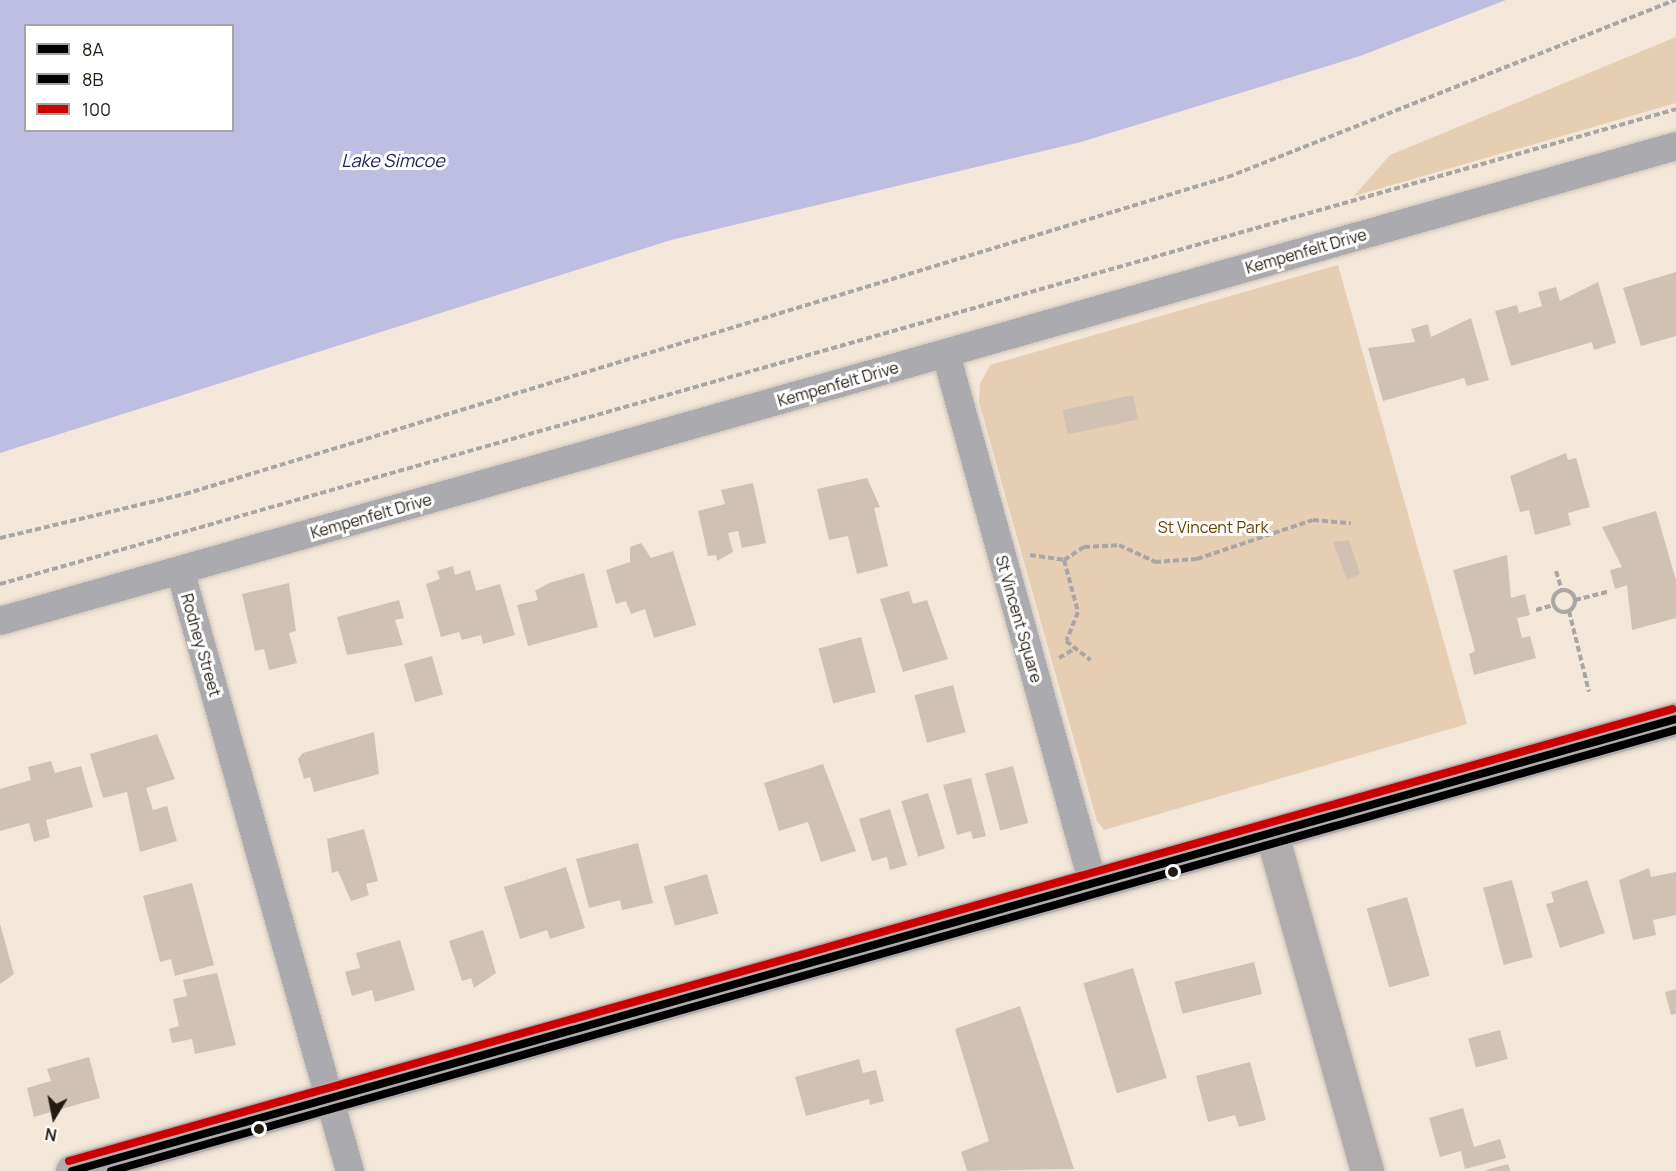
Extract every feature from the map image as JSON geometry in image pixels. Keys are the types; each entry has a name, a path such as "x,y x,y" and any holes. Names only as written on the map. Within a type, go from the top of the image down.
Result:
{"main road":[{"path":"72,1171 1272,835 1676,719"},
{"path":"1272,835 1367,1171"}],"street":[{"name":"Kempenfelt Drive","path":"0,621 1676,146"},
{"name":"St Vincent Square","path":"946,354 1093,884"},
{"name":"Rodney Street","path":"180,570 350,1171"}],"path":[{"path":"0,538 185,494 1228,177 1676,0"},
{"path":"0,584 1676,109"},
{"path":"1000,551 1064,560 1084,547 1119,545 1155,562 1197,559 1313,520 1352,523"},
{"path":"1064,560 1078,612 1066,641 1090,660"},
{"path":"1556,571 1562,591 1575,600"},
{"path":"1554,605 1562,591"},
{"path":"1589,692 1569,611 1575,600 1608,592"},
{"path":"1536,610 1554,605 1569,611"}],"green space":[{"path":"1676,37 1676,103 1354,196 1390,155"},
{"name":"St Vincent Park","path":"1338,265 1467,724 1104,830 1097,821 979,402 980,384 990,365"}],"water":[{"name":"Lake Simcoe","path":"0,0 1506,0 1360,56 1081,142 671,240 0,453"}],"building":[{"path":"1676,272 1676,336 1641,346 1623,288"},
{"path":"1598,282 1616,343 1594,350 1592,342 1511,366 1495,311 1517,305 1519,313 1542,306 1538,292 1556,287 1560,301"},
{"path":"1471,318 1489,380 1467,386 1464,378 1383,401 1368,348 1415,342 1411,329 1428,324 1431,337"},
{"path":"1133,395 1138,419 1068,434 1063,410"},
{"path":"1566,453 1568,460 1576,458 1590,507 1568,513 1571,525 1535,535 1529,510 1520,512 1510,476"},
{"path":"867,478 880,507 874,508 888,566 857,574 848,536 829,540 817,489"},
{"path":"753,483 766,543 742,548 738,531 728,533 733,552 717,561 716,555 708,556 698,511 725,504 721,490"},
{"path":"1656,511 1676,580 1676,618 1632,630 1627,585 1615,589 1610,570 1622,567 1602,527"},
{"path":"1349,540 1360,574 1347,580 1333,542"},
{"path":"641,543 651,558 673,551 696,625 654,638 645,609 631,614 626,601 616,604 606,570 630,562 630,547"},
{"path":"1507,555 1511,598 1525,594 1530,615 1517,618 1522,638 1530,636 1536,658 1474,675 1469,654 1475,651 1453,570"},
{"path":"453,566 455,575 470,570 476,591 500,584 515,635 483,644 481,635 462,640 459,632 441,637 426,584 440,579 437,571"},
{"path":"584,573 598,627 528,646 517,605 538,600 535,591 549,583"},
{"path":"289,583 296,631 289,633 297,663 269,670 264,649 255,651 242,594"},
{"path":"909,591 913,604 927,600 948,659 903,672 880,599"},
{"path":"399,600 404,618 395,620 403,645 347,655 337,617"},
{"path":"861,637 876,692 833,703 818,648"},
{"path":"432,656 443,694 415,702 404,664"},
{"path":"953,685 966,732 927,743 914,695"},
{"path":"374,732 379,774 314,792 310,777 304,779 298,759 303,753"},
{"path":"157,734 175,779 146,788 153,810 167,806 177,841 140,852 127,792 103,798 90,754"},
{"path":"51,761 55,773 81,766 93,807 46,820 50,837 34,842 29,823 0,831 0,789 31,780 28,767"},
{"path":"823,764 856,851 821,862 808,822 779,831 764,783"},
{"path":"1013,766 1028,823 1000,830 985,774"},
{"path":"971,778 986,836 973,839 971,831 957,835 943,785"},
{"path":"928,793 945,848 918,857 901,801"},
{"path":"890,809 907,865 890,870 887,857 872,861 859,819"},
{"path":"364,829 378,881 366,884 369,895 351,901 338,871 332,873 327,839"},
{"path":"638,843 653,903 622,910 620,900 589,908 576,859"},
{"path":"566,867 585,928 550,939 547,930 520,939 504,887"},
{"path":"1649,868 1651,877 1676,872 1676,915 1653,920 1656,935 1633,940 1619,880"},
{"path":"707,874 718,913 675,926 664,886"},
{"path":"1512,880 1533,957 1504,965 1483,888"},
{"path":"1587,880 1605,933 1560,948 1546,904 1554,902 1551,892"},
{"path":"192,883 214,965 175,976 171,959 160,962 143,896"},
{"path":"1407,897 1430,976 1389,987 1367,909"},
{"path":"0,924 14,974 0,984"},
{"path":"483,930 496,973 474,988 471,978 462,981 449,941"},
{"path":"400,940 415,990 375,1002 372,990 352,996 345,972 360,968 356,953"},
{"path":"1254,962 1262,994 1182,1014 1174,982"},
{"path":"1133,968 1167,1078 1117,1093 1083,983"},
{"path":"217,973 236,1045 195,1054 192,1039 172,1043 169,1029 179,1026 173,999 187,996 183,980"},
{"path":"1676,989 1676,1014 1671,1015 1665,992"},
{"path":"1020,1006 1074,1169 967,1171 961,1152 989,1141 955,1029"},
{"path":"1500,1030 1508,1059 1476,1068 1468,1039"},
{"path":"89,1057 100,1098 34,1117 27,1088 51,1081 47,1069"},
{"path":"859,1059 863,1073 876,1070 884,1101 870,1105 869,1099 806,1116 795,1077"},
{"path":"1250,1062 1266,1120 1239,1127 1235,1115 1208,1122 1196,1076"},
{"path":"1463,1108 1474,1147 1500,1139 1506,1158 1465,1169 1461,1151 1440,1157 1429,1118"},
{"path":"1508,1164 1510,1171 1486,1171 1486,1170"}],"transit line":[{"name":"100","path":"69,1161 1673,709"},
{"name":"8A","path":"72,1171 1676,719"},
{"name":"8B","path":"111,1171 1676,730"}]}
